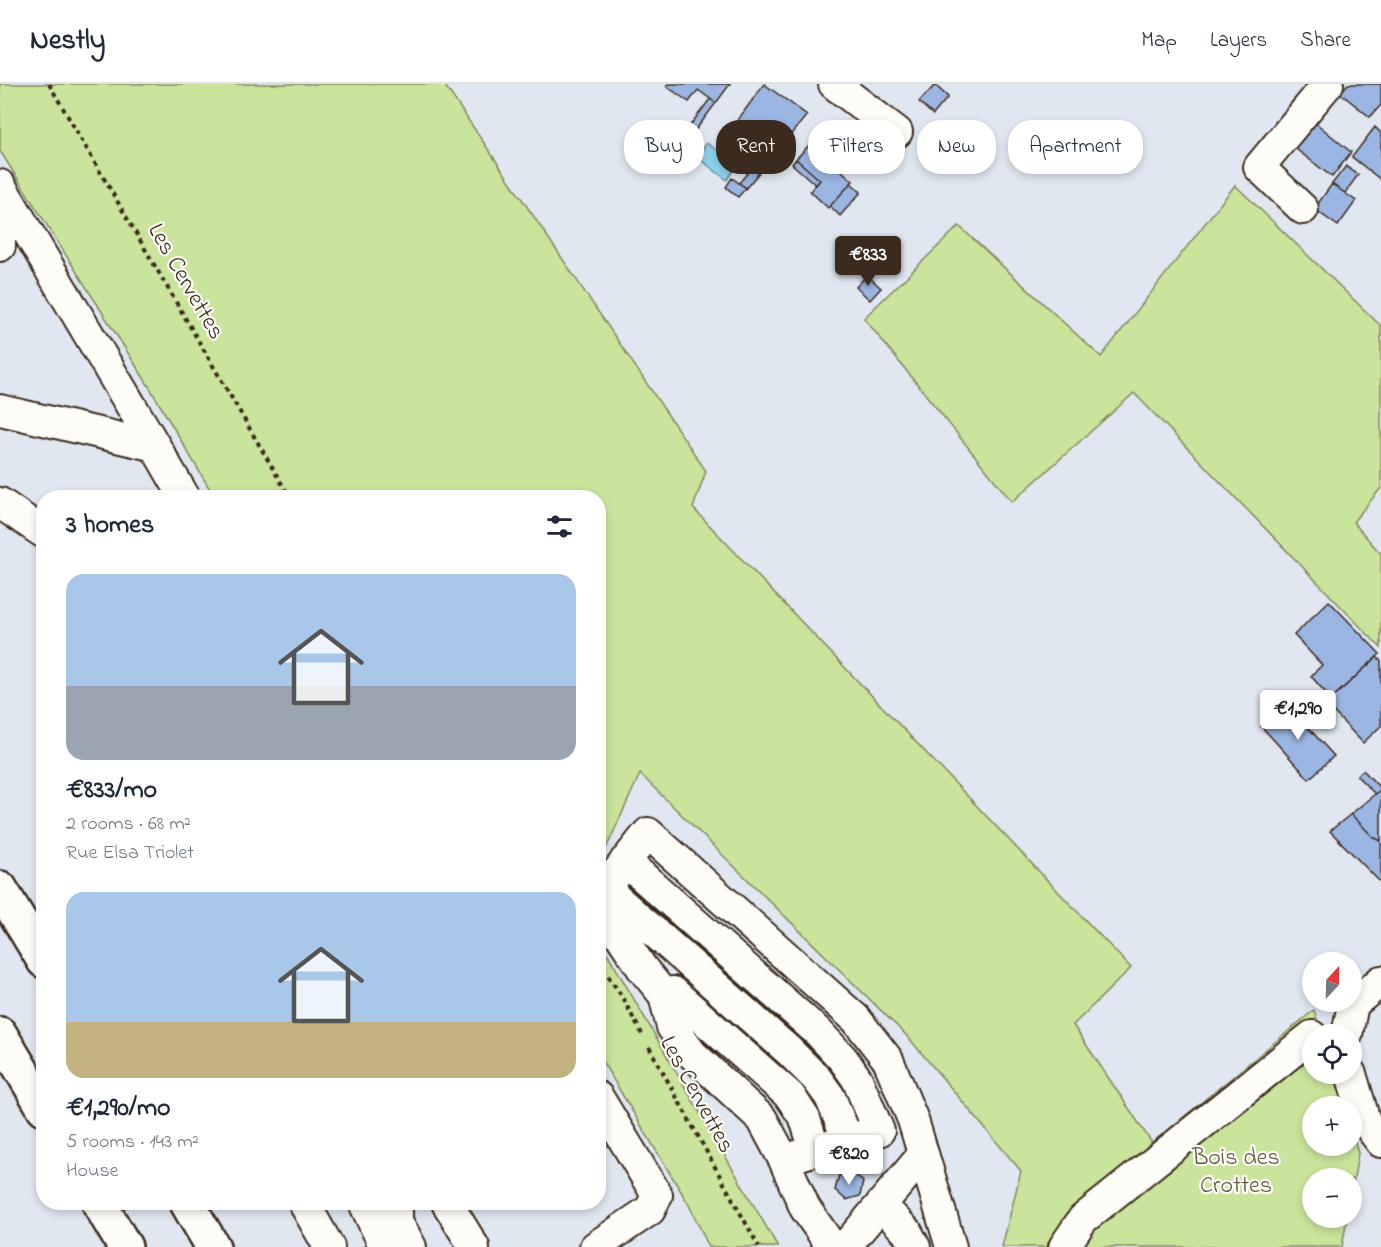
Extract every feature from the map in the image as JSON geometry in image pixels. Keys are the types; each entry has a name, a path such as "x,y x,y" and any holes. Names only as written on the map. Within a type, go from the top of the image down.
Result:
{"highway":[{"path":"0,888 36,948"},
{"path":"0,1034 36,1095"},
{"path":"103,1210 125,1247"},
{"path":"191,1210 213,1247"}],"street":[{"path":"834,84 881,120"},
{"path":"1304,209 1259,167 1328,84"},
{"path":"0,185 180,490"},
{"path":"0,219 0,246"},
{"path":"0,410 155,446"},
{"path":"0,503 36,527"},
{"path":"815,1150 805,1119 790,1096 642,968 620,935 609,901 610,885 617,872 648,832 856,1018 888,1060 913,1120 951,1247"},
{"path":"625,861 812,1026 843,1059 857,1079 879,1131"},
{"path":"609,892 789,1051 817,1079 830,1097 848,1140"},
{"path":"669,993 695,968 741,916"},
{"path":"1362,997 1381,981"},
{"path":"669,993 672,1027 692,1054 762,1119 784,1160 805,1208 832,1247"},
{"path":"744,1102 835,1000"},
{"path":"1328,1024 1343,1012"},
{"path":"1064,1247 1083,1219 1302,1045"},
{"path":"1355,1084 1365,1121 1381,1142"},
{"path":"595,1247 650,1210 657,1195 606,1110"},
{"path":"784,1160 913,1120"},
{"path":"860,1241 881,1205 923,1155"},
{"path":"881,1205 907,1232 915,1247"},
{"path":"308,1210 329,1247"},
{"path":"367,1210 385,1247"},
{"path":"397,1210 396,1221 411,1247"},
{"path":"451,1210 474,1247"}],"path":[{"name":"Les Cervettes","path":"49,84 285,490"},
{"name":"Les Cervettes","path":"606,973 621,995 759,1247"}],"green space":[{"name":"Bois des Crottes","path":"0,84 444,84 706,471 693,508 1131,968 1073,1025 1152,1143 1312,1012 1315,1012 1318,1024 1302,1024 1302,1084 1337,1084 1341,1096 1302,1096 1302,1156 1358,1156 1356,1168 1302,1168 1302,1228 1345,1228 1342,1247 1002,1247 1021,1171 907,1036 640,774 606,849 606,490 210,490 147,383 0,151"},
{"path":"1235,185 1381,326 1381,488 1353,522 1381,554 1381,648 1134,393 1012,502 864,318 959,226 1101,357"},
{"path":"606,951 778,1247 709,1247 688,1203 606,1068"}],"water":[{"path":"707,143 716,150 716,172 704,162 704,147"},
{"path":"719,174 731,174 727,180"}],"building":[{"path":"668,84 730,84 716,103 698,90 689,102 666,86"},
{"path":"764,84 807,115 796,128 796,120 738,120"},
{"path":"1348,84 1381,84 1381,105 1370,117 1340,93"},
{"path":"935,85 948,97 933,115 919,102"},
{"path":"710,99 716,103 703,120 694,120"},
{"path":"1311,119 1351,152 1332,177 1291,145"},
{"path":"1375,127 1381,133 1381,180 1352,157"},
{"path":"808,146 808,170 796,159"},
{"path":"796,159 808,170 808,174 813,174 820,180 816,185 796,168"},
{"path":"1346,166 1358,175 1345,193 1332,184"},
{"path":"747,174 758,174 746,188 739,183"},
{"path":"813,174 845,174 853,181 828,208 810,191 820,180"},
{"path":"732,178 746,188 738,197 726,187"},
{"path":"851,183 861,192 840,216 830,206"},
{"path":"1332,184 1356,201 1338,226 1314,209"},
{"path":"867,275 881,288 870,300 856,287"},
{"path":"1329,601 1380,654 1331,699 1311,676 1322,665 1294,635"},
{"path":"1377,657 1381,661 1381,726 1363,743 1326,704"},
{"path":"1286,703 1334,756 1309,779 1261,726"},
{"path":"1363,770 1381,789 1375,794 1357,776"},
{"path":"1381,789 1381,841 1373,837 1351,814"},
{"path":"1351,814 1373,837 1381,841 1381,883 1330,831"},
{"path":"853,1172 863,1182 860,1196 846,1200 835,1190 839,1175"}]}
